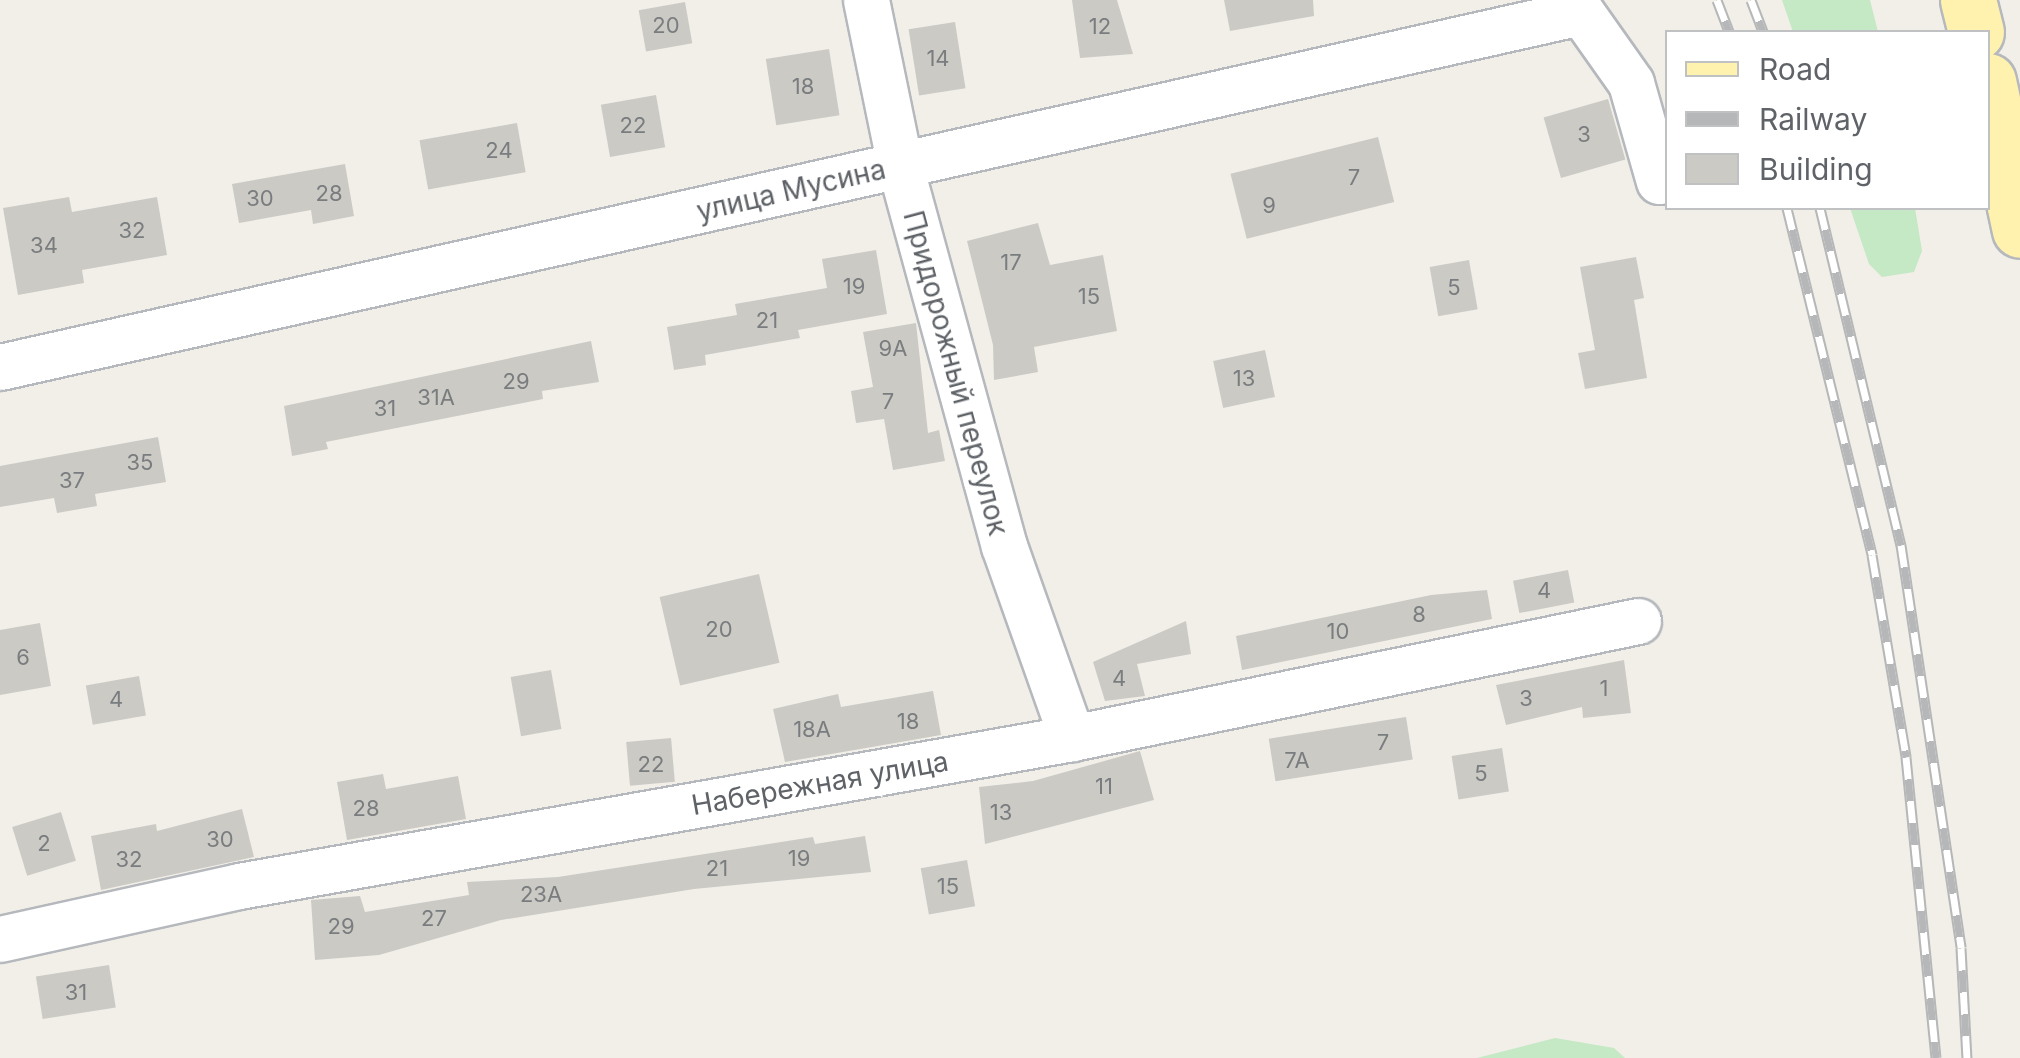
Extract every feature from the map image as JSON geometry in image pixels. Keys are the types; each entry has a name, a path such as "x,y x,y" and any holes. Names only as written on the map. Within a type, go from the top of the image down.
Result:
{"main road":[{"path":"1968,0 1976,30"},
{"path":"1990,91 2020,230"}],"street":[{"name":"Придорожный переулок","path":"866,0 900,166 1004,546 1072,738"},
{"name":"улица Мусина","path":"0,368 1581,12 1631,83 1659,181"},
{"name":"Набережная улица","path":"0,939 239,886 1072,738 1638,620"}],"green space":[{"path":"1782,0 1870,0 1878,30 1792,30"},
{"path":"1851,210 1915,210 1922,251 1914,272 1882,277 1869,264"},
{"path":"1555,1038 1614,1048 1625,1058 1477,1058"}],"building":[{"path":"1072,0 1117,0 1133,54 1080,58"},
{"path":"1224,0 1313,0 1314,16 1230,31"},
{"path":"685,2 692,43 646,52 639,10"},
{"path":"955,22 965,88 919,96 909,29"},
{"path":"829,49 839,115 776,125 766,59"},
{"path":"656,95 665,147 610,157 601,105"},
{"path":"1608,99 1625,160 1561,178 1544,117"},
{"path":"517,123 526,172 428,189 420,140"},
{"path":"1378,137 1394,202 1247,239 1231,174"},
{"path":"345,164 354,216 313,224 311,210 239,223 232,184"},
{"path":"69,197 72,212 157,197 167,255 82,270 84,283 18,295 3,208"},
{"path":"1038,223 1050,265 1103,255 1117,331 1034,347 1038,372 994,380 993,345 967,241"},
{"path":"876,250 887,314 798,330 800,338 705,355 706,365 674,370 667,327 737,315 735,304 827,288 822,259"},
{"path":"1636,257 1644,298 1634,300 1647,378 1585,389 1578,353 1595,350 1580,267"},
{"path":"1469,260 1478,309 1438,316 1430,267"},
{"path":"916,323 928,433 939,430 945,461 893,470 884,419 856,423 851,391 873,387 863,332"},
{"path":"591,341 599,382 542,391 543,399 326,442 328,449 292,456 284,406"},
{"path":"1265,350 1275,397 1223,408 1213,361"},
{"path":"158,437 166,482 95,494 97,506 57,513 54,498 0,507 0,466"},
{"path":"1568,570 1574,602 1519,613 1513,581"},
{"path":"759,574 779,663 680,686 660,597"},
{"path":"1487,590 1492,619 1242,670 1236,636 1431,595"},
{"path":"1186,621 1191,654 1137,664 1145,696 1105,701 1093,662"},
{"path":"40,623 51,686 0,695 0,630"},
{"path":"1624,660 1631,713 1583,718 1582,707 1506,725 1496,685"},
{"path":"551,670 561,729 521,736 511,677"},
{"path":"139,676 146,715 93,725 86,685"},
{"path":"933,691 941,735 785,762 773,709 838,694 841,707"},
{"path":"1406,717 1413,759 1275,781 1269,739"},
{"path":"671,738 675,782 630,786 626,742"},
{"path":"1502,748 1509,791 1459,799 1452,756"},
{"path":"1140,751 1154,800 985,844 979,787 1033,781"},
{"path":"383,774 386,789 458,776 466,819 347,840 337,782"},
{"path":"242,809 254,857 101,890 91,836 156,824 157,831"},
{"path":"61,812 76,861 27,876 12,827"},
{"path":"865,836 871,872 694,889 501,920 379,955 315,960 311,900 360,896 365,912 469,895 467,882 558,877 813,837 815,844"},
{"path":"967,860 975,906 929,914 921,868"},
{"path":"109,965 116,1007 43,1019 36,977"}],"railway":[{"path":"1717,0 1728,30"},
{"path":"1751,0 1762,30"},
{"path":"1787,210 1872,555 1906,757 1936,1058"},
{"path":"1820,210 1901,545 1961,948 1967,1058"}]}
